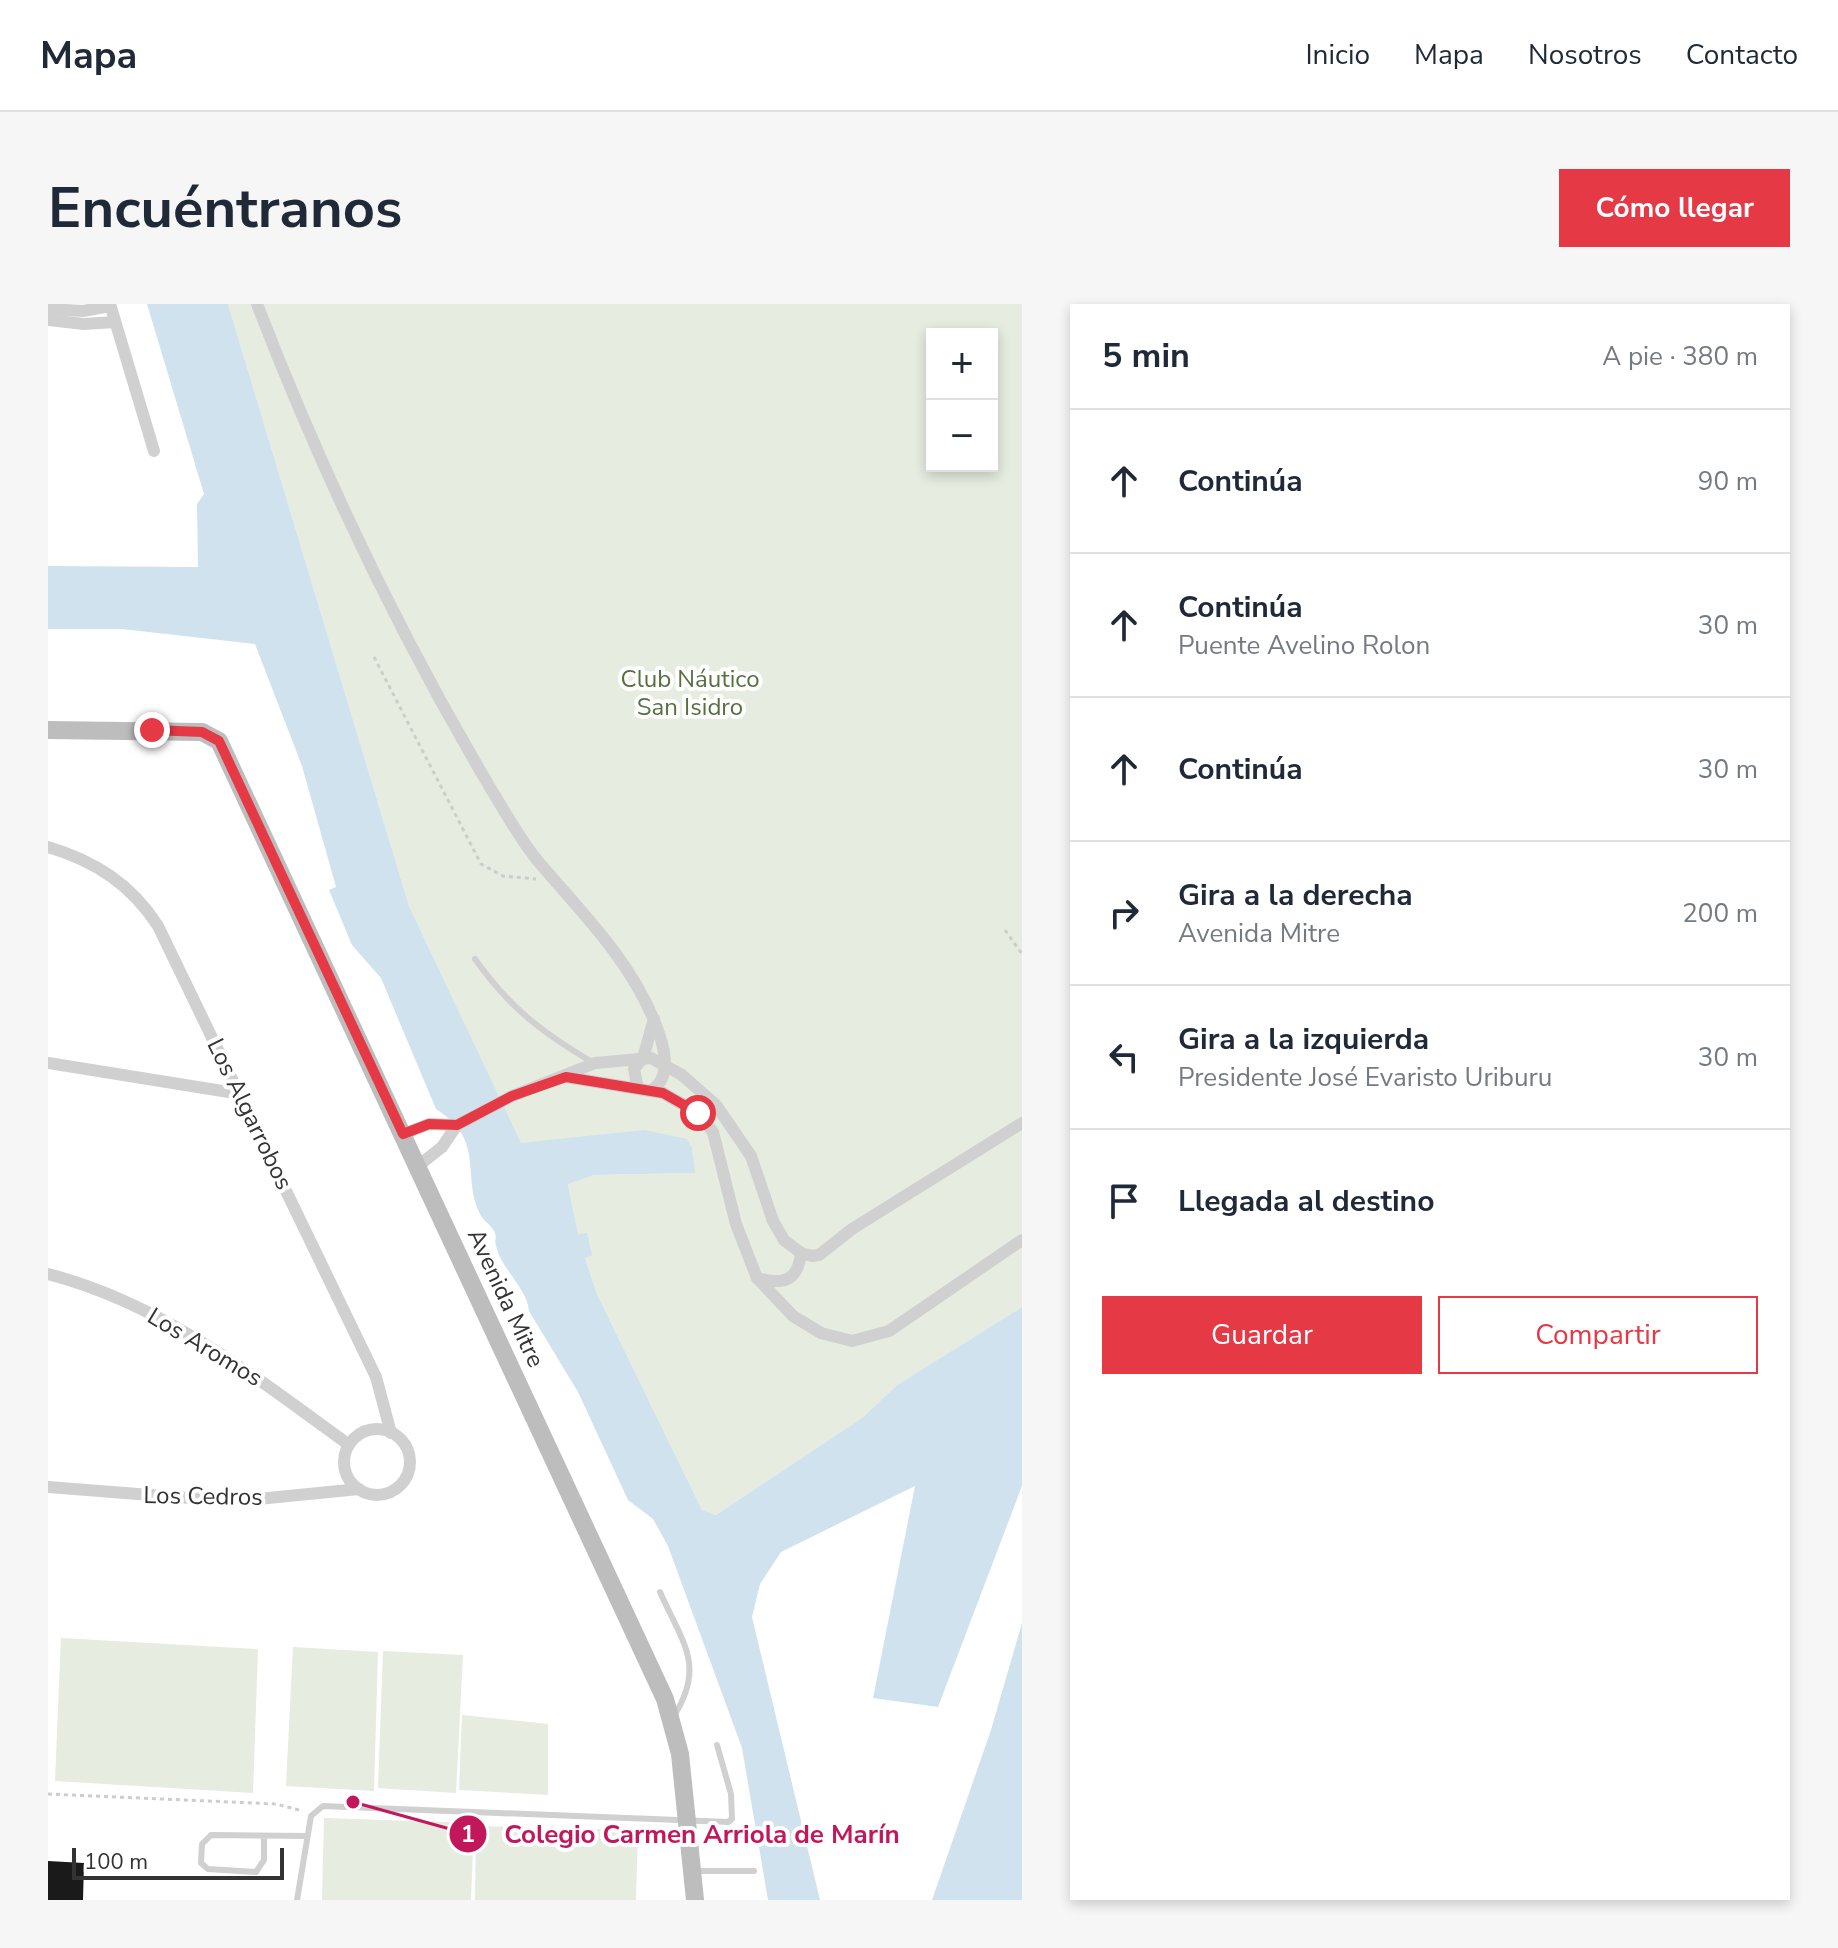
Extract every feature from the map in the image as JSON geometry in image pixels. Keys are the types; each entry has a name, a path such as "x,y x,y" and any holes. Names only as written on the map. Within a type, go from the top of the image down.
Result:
{"street":[{"path":"257,304 324,464 409,636 491,788 535,857 599,927 633,976 654,1019 666,1065 662,1081 644,1090"},
{"path":"48,309 83,311 110,305 154,451"},
{"path":"48,320 84,324 115,322"},
{"name":"Avenida Mitre","path":"48,730 152,730 213,735 219,741 659,1684 680,1754 695,1900"},
{"name":"Los Algarrobos","path":"48,847 82,857 105,870 146,906 167,942 376,1377 391,1433"},
{"path":"644,1090 634,1069 643,1058 654,1019"},
{"path":"418,1166 442,1147 460,1124 512,1096 595,1063 643,1058 666,1065 716,1105 738,1132 751,1156 773,1221 784,1240 801,1253 819,1255 852,1229 1022,1123"},
{"path":"48,1063 241,1094"},
{"path":"566,1077 644,1090 689,1106 713,1132 732,1213 757,1278 793,1316 821,1333 852,1341 889,1331 1022,1240"},
{"path":"403,1134 429,1124 460,1124"},
{"path":"757,1278 776,1283 787,1281 799,1268 801,1253"},
{"name":"Los Aromos","path":"48,1274 112,1294 151,1314 266,1385 349,1445"},
{"path":"359,1489 351,1483 344,1464 349,1445 355,1437 372,1429 391,1433"},
{"name":"Los Cedros","path":"48,1487 189,1498 258,1499 359,1489 379,1495 390,1493 406,1479 410,1458 407,1447 391,1433"}],"lane":[{"path":"475,959 498,992 527,1020 595,1063"},
{"path":"660,1592 692,1672 689,1692 672,1719"},
{"path":"297,1900 311,1816 323,1806 728,1822 732,1819 731,1794 717,1745"},
{"path":"264,1836 264,1860 256,1872 208,1869 201,1863 202,1844 211,1835 306,1836"},
{"path":"693,1871 754,1871"}],"path":[{"path":"374,657 481,864 517,880 551,875"},
{"path":"1005,930 1022,954"},
{"path":"48,1794 276,1804 311,1816"}],"green space":[{"name":"Club Náutico San Isidro","path":"228,304 1022,304 1022,1307 897,1385 862,1418 716,1515 702,1510 597,1294 585,1258 587,1234 578,1235 568,1183 594,1175 694,1173 692,1148 556,1140 521,1144 409,906"},
{"path":"61,1638 258,1649 253,1793 55,1781"},
{"path":"293,1647 378,1652 374,1791 286,1786"},
{"path":"383,1651 463,1655 456,1793 378,1788"},
{"path":"462,1715 548,1724 548,1795 459,1790"},
{"path":"324,1818 474,1823 471,1900 322,1900"},
{"path":"476,1826 638,1830 636,1900 475,1900"}],"water":[{"path":"147,304 228,304 409,906 521,1143 644,1130 687,1139 692,1148 695,1173 594,1175 568,1184 578,1234 587,1233 592,1255 585,1258 597,1294 702,1510 716,1515 862,1418 897,1385 1022,1307 1022,1486 938,1707 873,1698 915,1486 781,1552 760,1584 752,1617 820,1900 768,1900 742,1748 668,1546 653,1519 628,1500 578,1392 503,1263 495,1233 481,1216 475,1199 470,1158 461,1133 436,1109 381,978 352,945 329,890 336,887 302,766 255,644 122,629 48,629 48,566 198,567 197,504 204,494"},
{"path":"1022,1623 1022,1900 932,1900 991,1730"}],"building":[{"path":"48,1861 84,1863 83,1900 48,1900"}],"place":[{"name":"Colegio Carmen Arriola de Marín","path":"353,1802"}],"route":[{"path":"152,730 202,732 213,735 219,741 403,1134 429,1124 457,1125 512,1096 566,1077 587,1083 663,1093 698,1113"}]}
